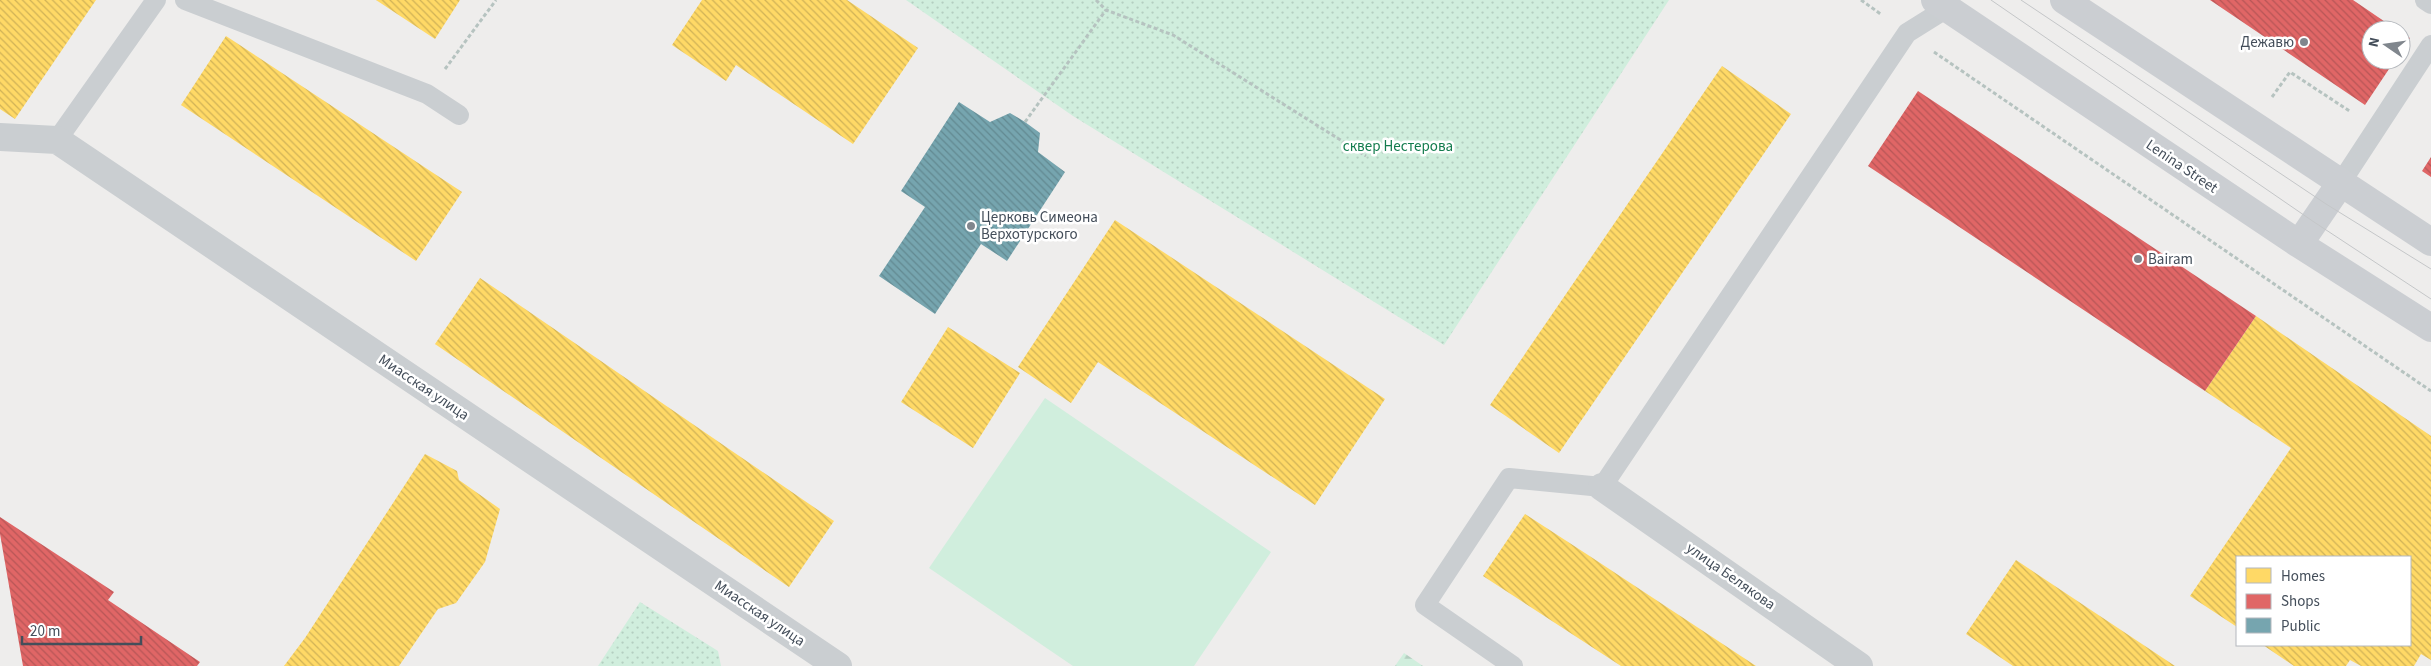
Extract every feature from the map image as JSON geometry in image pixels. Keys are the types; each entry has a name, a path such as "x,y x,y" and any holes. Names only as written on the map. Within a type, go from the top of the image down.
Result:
{"street":[{"path":"2064,0 2340,184 2431,242"},
{"name":"Lenina Street","path":"1945,3 2299,244 2431,328"},
{"path":"0,137 57,140"},
{"name":"Миасская улица","path":"57,140 838,666"},
{"path":"2299,244 2340,184"},
{"name":"улица Белякова","path":"1602,487 1859,666"}],"lane":[{"path":"57,140 156,0"},
{"path":"184,0 426,94 459,115"},
{"path":"2425,0 2431,4"},
{"path":"1513,666 1424,605 1509,478 1602,487 1907,33 1945,3"},
{"path":"2340,184 2430,49"}],"path":[{"path":"426,94 496,0"},
{"path":"1096,0 1106,10 1173,35 1366,156"},
{"path":"1861,0 2431,391"},
{"path":"1025,122 1106,10"},
{"path":"2268,103 2290,72 2352,113"}],"green space":[{"name":"сквер Нестерова","path":"906,0 1669,0 1444,345 1073,116"},
{"path":"1045,398 1271,552 1194,666 1073,666 929,568"},
{"path":"640,602 718,651 721,666 598,666"},
{"path":"1404,653 1423,666 1395,666"}],"building: Homes":[{"path":"0,0 96,0 15,119 0,109"},
{"path":"376,0 460,0 435,39"},
{"path":"702,0 847,0 918,48 853,144 736,65 726,81 672,45"},
{"path":"226,36 462,192 416,261 181,105"},
{"path":"1722,66 1791,114 1559,453 1490,405"},
{"path":"1115,220 1385,399 1315,505 1098,362 1071,403 1018,367"},
{"path":"480,278 834,521 789,587 435,344"},
{"path":"2256,316 2431,436 2431,660 2421,654 2414,666 2361,666 2350,660 2346,666 2294,666 2264,646 2411,646 2411,556 2236,556 2236,626 2190,596 2291,448 2205,391"},
{"path":"948,327 1020,373 973,448 901,402"},
{"path":"425,454 457,471 459,480 500,509 485,562 456,603 438,609 399,666 284,666 305,638"},
{"path":"1525,514 1756,666 1621,666 1483,576"},
{"path":"2016,560 2175,666 2013,666 1966,634"}],"building: Shops":[{"path":"2210,0 2353,0 2382,20 2361,20 2361,70 2388,70 2365,105"},
{"path":"1918,91 2256,316 2205,391 1868,166"},
{"path":"2431,157 2431,177 2422,171"},
{"path":"0,517 114,592 108,600 200,662 197,666 23,666 0,534"}],"building: Public":[{"name":"Церковь Симеона Верхотурского","path":"959,102 990,122 1010,113 1025,122 1040,133 1038,152 1065,172 1007,261 981,244 935,314 879,276 925,207 901,191"}],"tram line":[{"path":"1991,0 2314,222 2431,299"},
{"path":"2021,0 2326,204 2431,269"}],"place":[{"name":"Дежавю","path":"2304,42"},
{"name":"Церковь Симеона Верхотурского","path":"971,226"},
{"name":"Bairam","path":"2138,259"}]}
